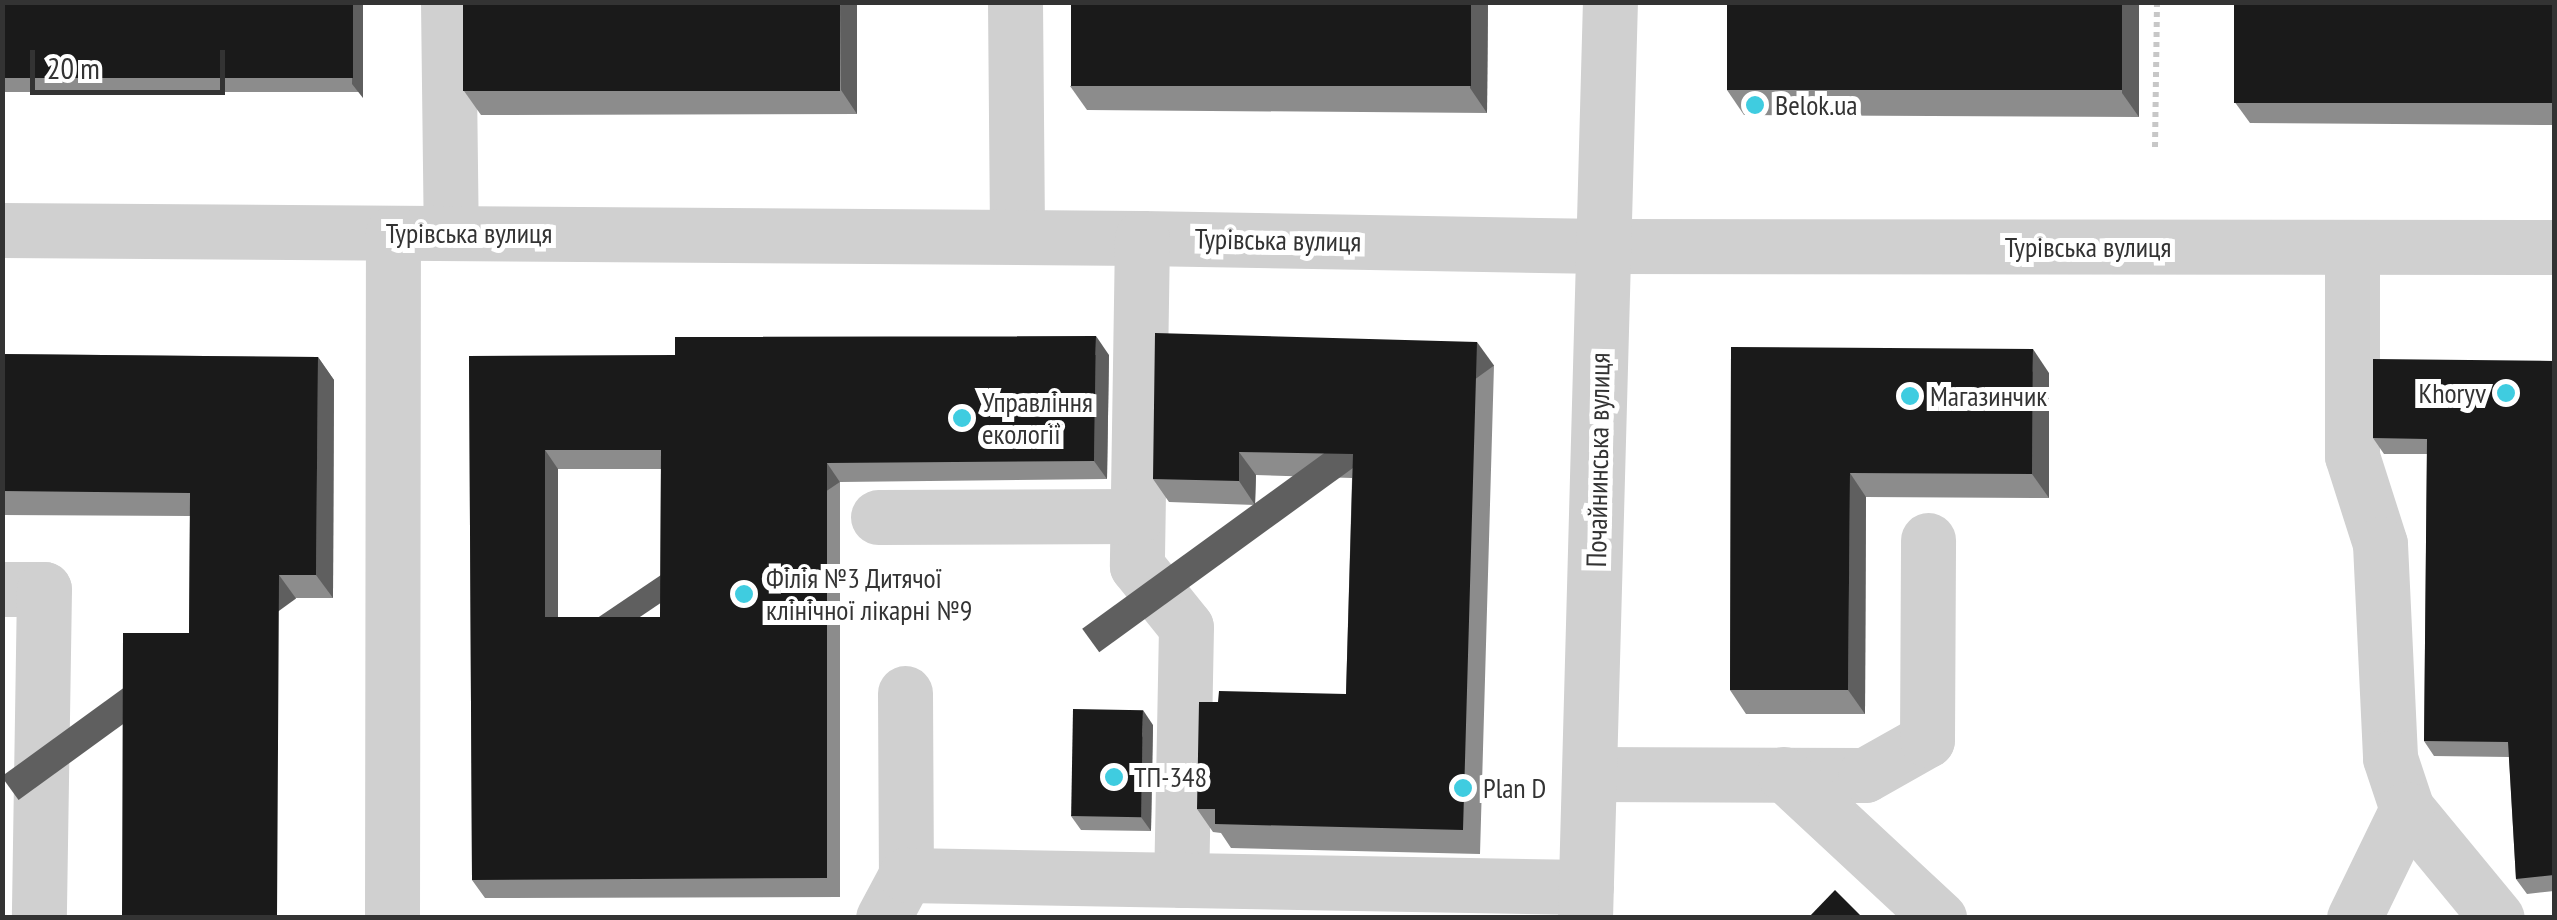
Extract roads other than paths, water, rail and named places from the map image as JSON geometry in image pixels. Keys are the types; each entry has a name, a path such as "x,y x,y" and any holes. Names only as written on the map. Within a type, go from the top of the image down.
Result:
{"street":[{"path":"448,2 451,232"},
{"path":"1015,2 1017,237"},
{"name":"Почайнинська вулиця","path":"1585,902 1610,2"},
{"name":"Турівська вулиця","path":"2,230 1142,238 1604,246 2554,247"},
{"path":"392,918 393,234"},
{"path":"1142,238 1138,566 1186,627 1181,880"},
{"path":"2352,248 2352,456 2380,544 2390,758 2408,809 2497,918"},
{"path":"878,517 1137,516"},
{"path":"1589,774 1865,775 1927,740 1928,540"},
{"path":"2,589 44,588 38,918"},
{"path":"905,693 894,896 1181,880 1585,902"},
{"path":"1784,774 1939,918"},
{"path":"2354,918 2408,809"}],"place":[{"name":"Belok.ua","path":"1755,105"},
{"name":"Khoryv","path":"2506,393"},
{"name":"Магазинчик","path":"1910,396"},
{"name":"Управління екології","path":"962,418"},
{"name":"Філія №3 Дитячої клінічної лікарні №9","path":"744,594"},
{"name":"ТП-348","path":"1114,777"},
{"name":"Plan D","path":"1463,788"}]}
